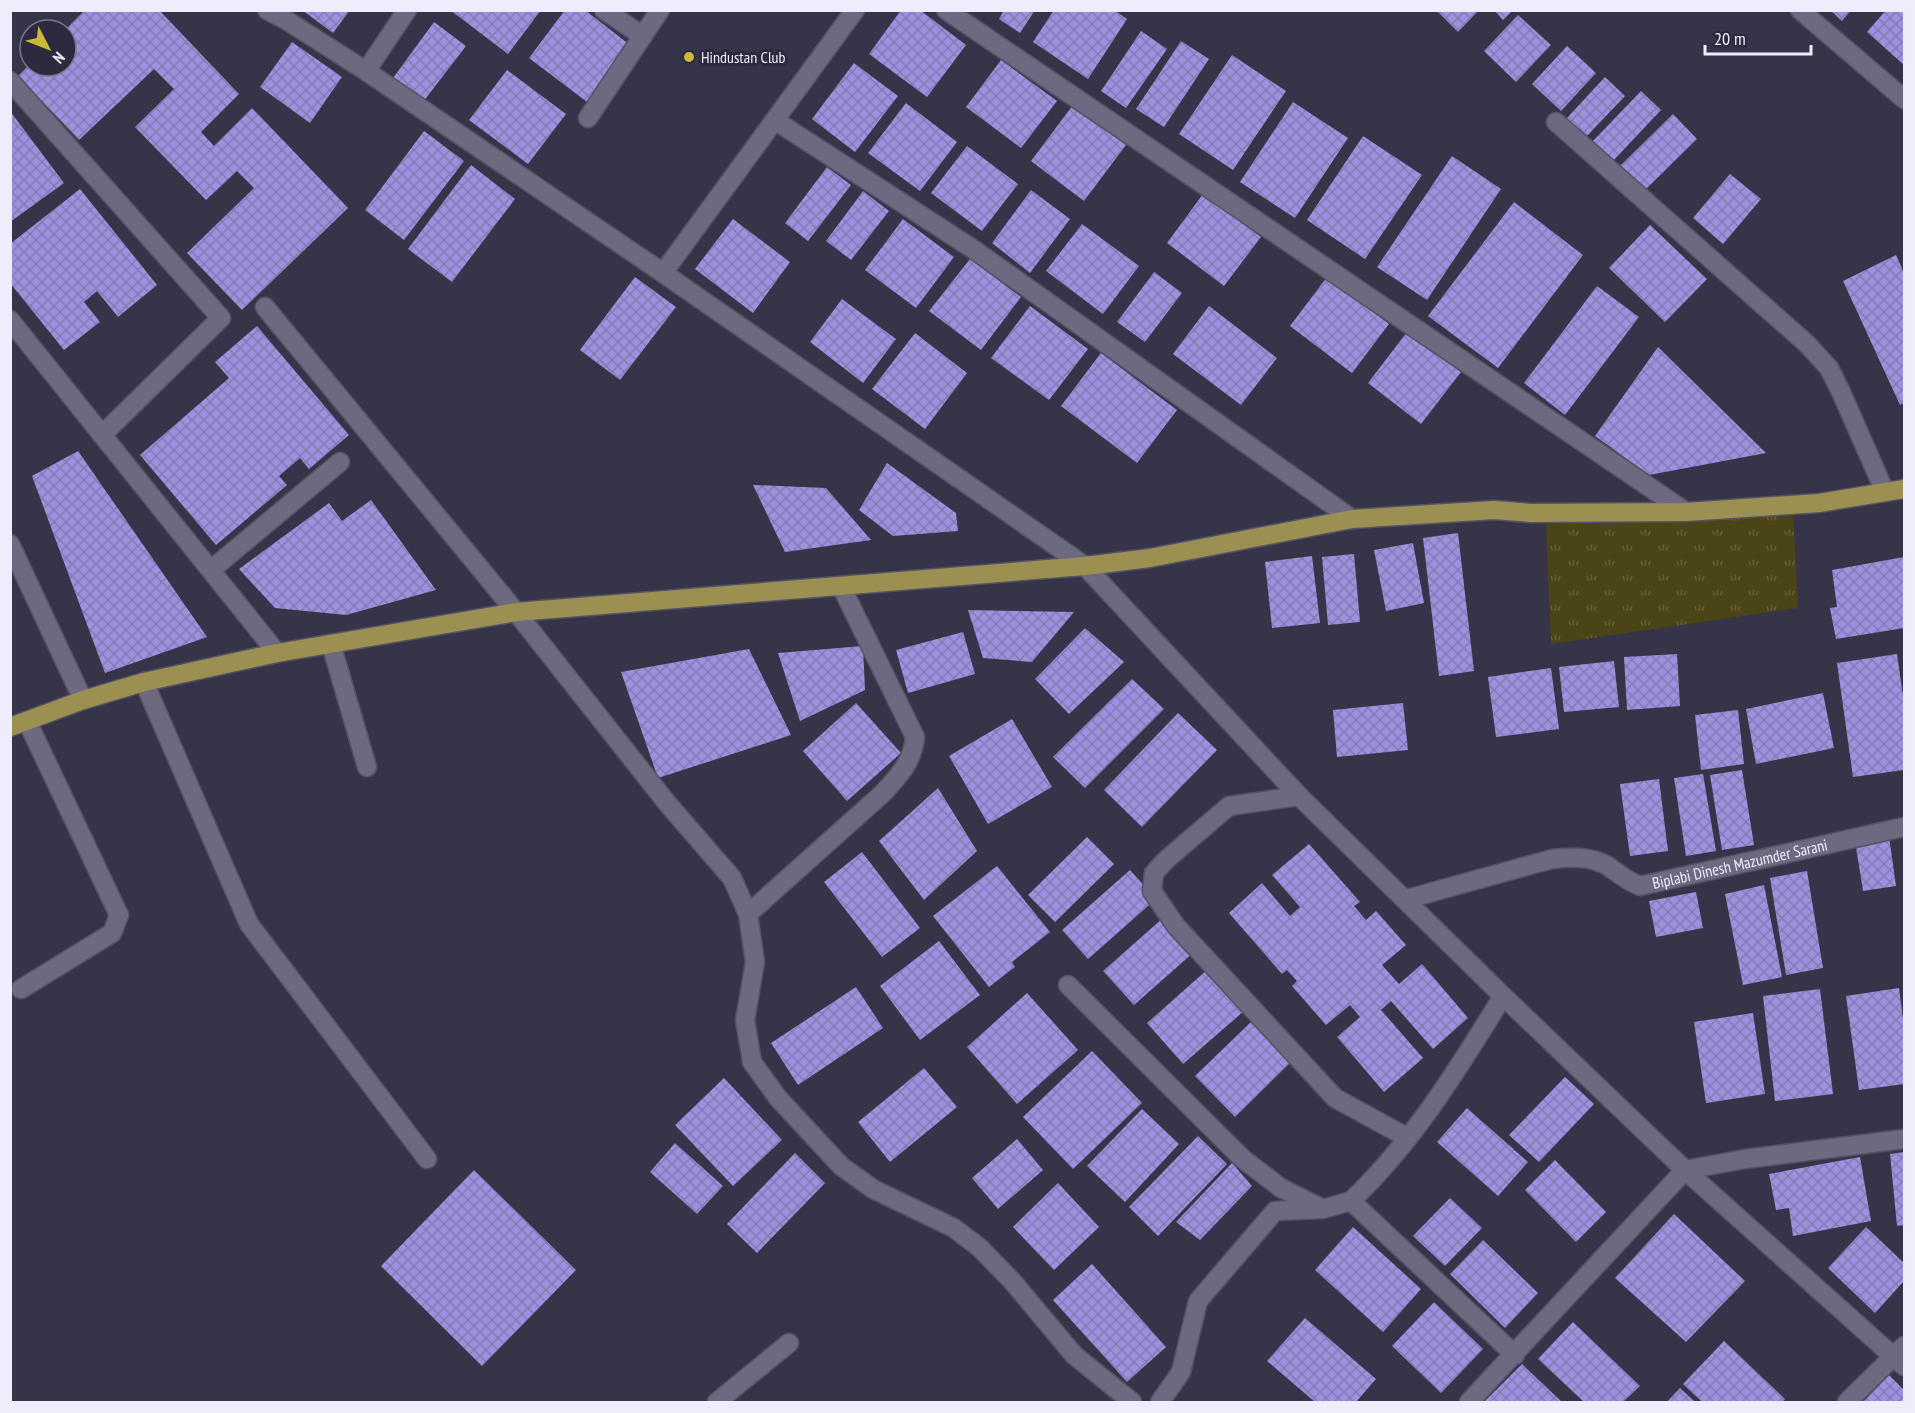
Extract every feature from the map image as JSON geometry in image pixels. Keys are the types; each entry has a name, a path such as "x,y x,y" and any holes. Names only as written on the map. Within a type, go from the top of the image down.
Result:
{"main road":[{"path":"19,724 84,700 144,682 277,653 516,612 1085,566 1150,558 1352,519 1494,510 1531,513 1686,512 1819,503 1905,489"}],"street":[{"path":"267,10 366,71 663,273 1085,566 1299,796 1407,898 1503,996 1685,1170 1901,1356 1847,1402"},
{"path":"366,71 408,10"},
{"path":"604,10 643,36"},
{"path":"588,118 660,10"},
{"path":"663,273 855,10"},
{"path":"946,10 1686,512"},
{"path":"1800,10 1905,99"},
{"path":"10,81 221,318 102,435"},
{"path":"776,121 973,249 1352,519"},
{"path":"1556,122 1807,344 1828,368 1837,384 1885,492"},
{"path":"265,307 516,612 667,804 732,878 748,914 755,962 745,1020 752,1062 778,1098 841,1166 873,1189 954,1228 980,1248 1013,1282 1074,1355 1132,1402"},
{"path":"10,320 277,653"},
{"path":"211,570 340,462"},
{"path":"10,544 84,700"},
{"path":"748,914 882,794 900,774 914,753 915,737 841,586"},
{"path":"331,644 367,767"},
{"path":"144,682 249,924 427,1159"},
{"path":"19,724 119,915 112,933 21,989"},
{"path":"1299,796 1229,806 1154,873 1152,891 1176,926 1335,1098 1408,1138"},
{"name":"Biplabi Dinesh Mazumder Sarani","path":"1407,898 1552,859 1569,857 1595,861 1607,866 1627,881 1640,886 1905,827"},
{"path":"1068,985 1243,1159 1281,1188 1323,1209"},
{"path":"1160,1402 1181,1372 1198,1301 1275,1211 1323,1209 1351,1201 1379,1174 1432,1108 1503,996"},
{"path":"1469,1402 1685,1170 1745,1159 1905,1139"},
{"path":"1351,1201 1515,1355"},
{"path":"717,1402 789,1343"}],"green space":[{"path":"1792,494 1798,608 1551,644 1546,525"}],"building":[{"path":"85,10 159,10 239,94 201,132 214,146 252,108 348,208 242,310 187,253 254,188 237,171 206,200 135,127 174,89 154,69 79,140 20,78 78,78 77,18"},
{"path":"302,10 350,10 333,33"},
{"path":"450,10 541,10 508,54"},
{"path":"565,10 585,10 630,45 587,102 529,58"},
{"path":"901,10 920,10 966,45 927,97 869,54"},
{"path":"1004,10 1035,10 1020,33 999,19"},
{"path":"1054,10 1114,10 1127,19 1088,79 1033,42"},
{"path":"1436,10 1479,10 1458,32"},
{"path":"1494,10 1513,10 1503,20"},
{"path":"1830,10 1851,10 1842,21"},
{"path":"1886,10 1904,10 1904,65 1867,32"},
{"path":"1518,15 1551,45 1516,82 1484,51"},
{"path":"434,22 466,46 423,102 393,78"},
{"path":"1141,31 1167,49 1126,108 1101,91"},
{"path":"1181,41 1209,59 1164,127 1136,109"},
{"path":"292,42 342,77 310,123 260,87"},
{"path":"1567,46 1596,73 1561,111 1532,84"},
{"path":"1232,55 1286,91 1233,170 1179,134"},
{"path":"1001,60 1057,101 1021,148 966,107"},
{"path":"854,63 898,96 855,152 812,119"},
{"path":"507,70 566,114 528,164 469,120"},
{"path":"1605,77 1625,96 1586,137 1566,119"},
{"path":"1641,91 1661,110 1612,162 1592,142"},
{"path":"1293,102 1348,138 1295,218 1240,182"},
{"path":"906,103 957,142 920,191 868,153"},
{"path":"1073,105 1126,145 1084,201 1031,161"},
{"path":"10,111 64,183 10,222"},
{"path":"1673,114 1697,139 1643,192 1620,166"},
{"path":"424,131 464,161 404,240 365,210"},
{"path":"1363,136 1422,175 1365,259 1307,220"},
{"path":"967,146 1018,184 982,231 931,193"},
{"path":"1452,156 1501,189 1427,300 1377,267"},
{"path":"471,165 515,199 452,282 408,249"},
{"path":"827,167 851,185 808,241 785,223"},
{"path":"1730,174 1761,199 1723,244 1693,218"},
{"path":"80,189 157,285 118,317 97,291 84,302 100,322 64,350 10,283 10,244"},
{"path":"1031,190 1070,219 1030,273 992,243"},
{"path":"863,191 889,211 851,260 826,241"},
{"path":"1203,194 1261,237 1224,286 1167,243"},
{"path":"1514,202 1583,255 1498,368 1428,316"},
{"path":"733,219 790,262 753,313 695,269"},
{"path":"903,219 954,257 916,308 865,270"},
{"path":"1082,224 1139,266 1103,314 1046,271"},
{"path":"1650,225 1707,279 1665,322 1609,268"},
{"path":"1896,255 1904,273 1904,403 1900,405 1843,281"},
{"path":"970,259 1021,297 981,350 929,311"},
{"path":"1154,272 1182,293 1145,342 1117,322"},
{"path":"635,277 676,307 620,380 580,350"},
{"path":"1327,277 1389,324 1352,373 1290,326"},
{"path":"1597,286 1639,317 1565,415 1524,383"},
{"path":"842,299 896,339 863,383 810,342"},
{"path":"1030,306 1088,349 1049,400 991,358"},
{"path":"1209,306 1277,358 1241,405 1173,354"},
{"path":"257,326 349,435 309,469 300,458 279,476 287,485 216,545 140,455 229,378 215,362"},
{"path":"1407,332 1461,372 1421,424 1368,383"},
{"path":"915,333 967,373 925,429 872,389"},
{"path":"1658,347 1766,453 1649,475 1595,436"},
{"path":"1101,353 1177,410 1137,463 1061,406"},
{"path":"78,451 207,637 105,673 32,476"},
{"path":"887,463 956,513 958,531 893,536 859,510"},
{"path":"753,485 826,488 871,540 785,552"},
{"path":"371,500 436,590 346,615 275,608 239,569 329,503 342,521"},
{"path":"1458,533 1474,671 1439,676 1423,538"},
{"path":"1413,543 1424,603 1386,611 1374,550"},
{"path":"1354,554 1360,622 1328,625 1322,557"},
{"path":"1312,556 1320,623 1272,628 1265,562"},
{"path":"1904,557 1904,628 1836,639 1830,608 1837,607 1832,570"},
{"path":"968,610 1074,612 1032,662 983,658"},
{"path":"1085,628 1124,662 1069,714 1035,679"},
{"path":"963,632 975,674 908,693 896,650"},
{"path":"863,646 865,690 800,721 778,653"},
{"path":"749,649 791,735 658,778 621,672"},
{"path":"1677,654 1680,706 1627,710 1624,657"},
{"path":"1897,654 1904,703 1904,770 1853,777 1837,663"},
{"path":"1614,661 1619,707 1564,712 1559,667"},
{"path":"1551,668 1559,729 1496,737 1488,677"},
{"path":"1132,679 1164,709 1085,788 1053,757"},
{"path":"1823,693 1834,748 1756,764 1746,709"},
{"path":"856,703 901,753 847,801 803,751"},
{"path":"1403,703 1408,750 1337,757 1333,710"},
{"path":"1738,710 1744,764 1701,770 1695,715"},
{"path":"1178,713 1217,750 1142,827 1104,790"},
{"path":"1012,719 1052,787 988,824 949,756"},
{"path":"1742,770 1754,845 1722,850 1710,775"},
{"path":"1703,774 1716,851 1686,856 1674,778"},
{"path":"1659,779 1668,851 1630,856 1620,784"},
{"path":"938,788 977,851 924,900 879,841"},
{"path":"1889,836 1896,886 1863,891 1855,841"},
{"path":"1087,837 1114,864 1055,922 1028,895"},
{"path":"1309,844 1360,902 1354,906 1366,920 1376,911 1406,945 1382,965 1399,984 1422,964 1468,1018 1433,1049 1391,1001 1381,1010 1423,1058 1384,1092 1337,1037 1360,1017 1350,1005 1326,1025 1292,986 1297,981 1287,970 1282,974 1229,913 1262,883 1290,916 1300,907 1272,875"},
{"path":"862,852 920,928 882,957 824,882"},
{"path":"997,866 1050,932 1012,962 1015,967 989,987 933,916"},
{"path":"1130,870 1156,899 1088,959 1062,930"},
{"path":"1807,871 1823,968 1786,975 1770,878"},
{"path":"1764,885 1782,977 1743,985 1725,894"},
{"path":"1696,892 1703,928 1656,937 1649,901"},
{"path":"1163,918 1194,952 1134,1005 1103,971"},
{"path":"939,941 980,995 920,1040 880,986"},
{"path":"1208,969 1244,1011 1183,1064 1147,1023"},
{"path":"856,987 883,1028 798,1085 771,1043"},
{"path":"1899,988 1904,1027 1904,1084 1859,1090 1846,996"},
{"path":"1820,989 1833,1094 1775,1101 1763,996"},
{"path":"1027,993 1078,1050 1017,1104 967,1047"},
{"path":"1753,1013 1765,1094 1706,1103 1694,1022"},
{"path":"1252,1021 1292,1061 1235,1117 1195,1076"},
{"path":"1092,1051 1142,1103 1073,1169 1023,1117"},
{"path":"924,1068 957,1107 890,1162 858,1122"},
{"path":"1565,1077 1594,1104 1539,1162 1509,1135"},
{"path":"724,1078 782,1140 733,1186 675,1125"},
{"path":"1467,1108 1528,1162 1498,1196 1437,1142"},
{"path":"1142,1109 1179,1144 1125,1202 1087,1166"},
{"path":"1198,1136 1227,1164 1158,1236 1129,1207"},
{"path":"1017,1139 1043,1170 998,1209 972,1178"},
{"path":"675,1143 723,1186 697,1214 650,1172"},
{"path":"1904,1152 1904,1225 1897,1226 1890,1154"},
{"path":"795,1153 825,1183 757,1253 727,1224"},
{"path":"1860,1157 1871,1221 1793,1236 1789,1208 1776,1210 1769,1174"},
{"path":"1555,1160 1606,1212 1576,1242 1525,1190"},
{"path":"1232,1163 1252,1186 1200,1240 1176,1222"},
{"path":"474,1170 576,1270 482,1366 381,1266"},
{"path":"1058,1183 1099,1227 1054,1270 1013,1227"},
{"path":"1450,1198 1482,1228 1445,1266 1413,1236"},
{"path":"1674,1214 1745,1281 1686,1342 1615,1278"},
{"path":"1353,1227 1421,1289 1383,1332 1315,1270"},
{"path":"1866,1227 1904,1263 1904,1281 1875,1313 1828,1268"},
{"path":"1483,1240 1538,1293 1505,1328 1450,1274"},
{"path":"1092,1264 1166,1347 1127,1382 1053,1300"},
{"path":"1434,1302 1483,1349 1441,1393 1392,1346"},
{"path":"1305,1318 1376,1379 1356,1402 1315,1402 1267,1361"},
{"path":"1573,1322 1640,1386 1623,1402 1584,1402 1538,1359"},
{"path":"1724,1341 1785,1399 1782,1402 1702,1402 1683,1384"},
{"path":"1522,1364 1562,1402 1484,1402"},
{"path":"1889,1375 1904,1390 1904,1402 1863,1402"},
{"path":"1680,1388 1695,1402 1667,1402"}],"place":[{"name":"Hindustan Club","path":"689,57"}]}
